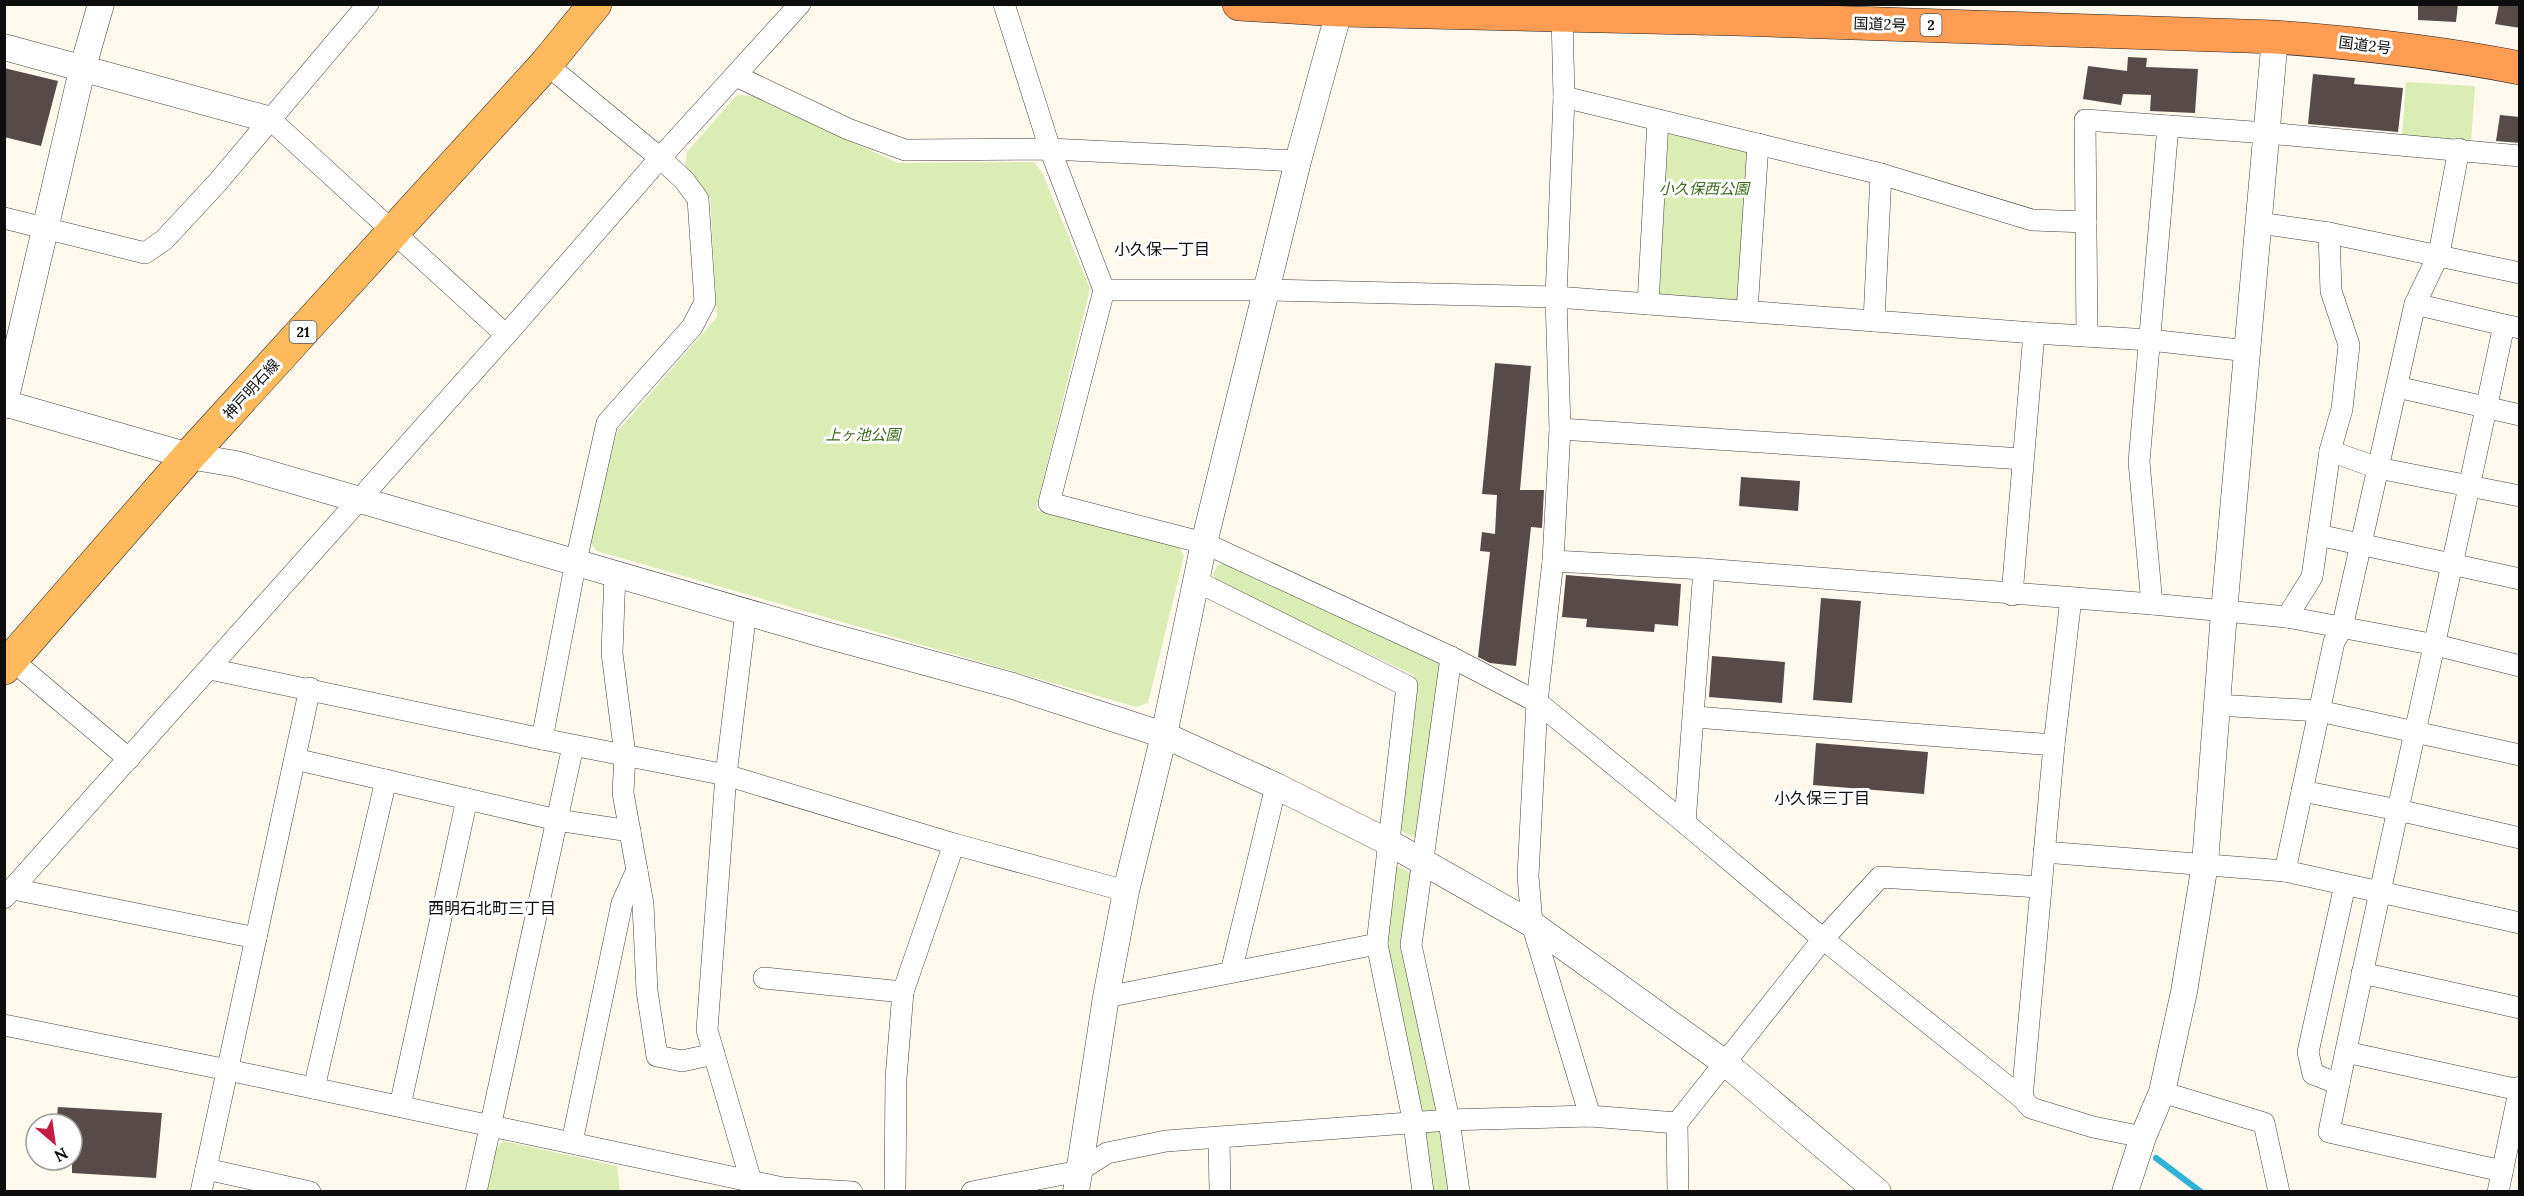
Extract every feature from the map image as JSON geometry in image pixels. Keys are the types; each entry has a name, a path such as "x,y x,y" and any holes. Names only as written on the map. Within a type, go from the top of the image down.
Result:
{"highway":[{"name":"国道2号","path":"1239,4 1562,15 1732,12 2276,37 2341,42 2520,68"}],"main road":[{"name":"神戸明石線","path":"7,660 189,456 546,64 595,4"}],"street":[{"path":"101,4 82,70 5,404 189,456 236,464 1014,686 1164,735 1276,786 1388,842 1532,924 1725,1063 1878,1191"},
{"path":"9,894 360,501 660,158 800,4"},
{"path":"1004,4 1050,149 1104,290 1049,503 1204,543 1450,657 1537,702 1685,822 1822,939 2022,1098 2031,1108 2092,1127 2143,1137"},
{"path":"4,218 145,253 171,232 271,120 360,7"},
{"path":"1077,1181 1106,997 1126,891 1164,735 1204,543 1298,161 1341,7"},
{"path":"1562,15 1564,97 1556,297 1560,429 1553,561 1537,702 1528,876 1532,924 1590,1116"},
{"path":"2125,1191 2143,1137 2162,1092 2184,992 2205,864 2224,612 2276,37"},
{"path":"4,47 271,120 506,335"},
{"path":"542,740 576,561 607,423 692,327 705,302 698,199 684,180 660,158 546,64"},
{"path":"736,76 848,129 904,150 1050,149 1298,161"},
{"path":"1564,97 1881,174 2032,220 2086,222"},
{"path":"1648,304 1658,120"},
{"path":"2087,336 2085,120 2267,133 2520,156"},
{"path":"2152,604 2139,462 2168,126"},
{"path":"1748,311 1758,144"},
{"path":"2285,871 2334,642 2342,628 2415,304 2439,254 2459,150"},
{"path":"1874,321 1881,174"},
{"path":"2259,223 2329,233 2439,254 2520,273"},
{"path":"2287,617 2312,577 2330,451 2342,409 2349,345 2331,291 2329,233"},
{"path":"1104,290 1267,290 1556,297 2150,340 2248,351"},
{"path":"2346,1052 2519,1088 2500,1181 2329,1132 2379,893 2436,645 2486,408 2512,327 2415,304"},
{"path":"2012,595 2034,333"},
{"path":"2397,387 2520,415"},
{"path":"1560,429 2023,459"},
{"path":"2330,451 2378,468 2520,496"},
{"path":"2318,535 2520,579"},
{"path":"1553,561 1704,569 2012,595 2152,604 2287,617 2436,645 2520,666"},
{"path":"1685,822 1695,717 1704,569"},
{"path":"615,573 612,653 625,755 623,793 643,904 647,991 657,1056 682,1061 714,1054"},
{"path":"1196,581 1407,686 1377,944 1414,1124 1424,1191"},
{"path":"2022,1098 2040,887 2071,598"},
{"path":"746,611 726,775 707,1030 751,1181"},
{"path":"1450,657 1410,945 1449,1120 1459,1191"},
{"path":"7,660 129,759"},
{"path":"210,669 310,688 542,740 726,775 954,844 1126,891"},
{"path":"201,1191 310,688"},
{"path":"2217,705 2319,711 2520,755"},
{"path":"1695,717 2054,745"},
{"path":"476,1191 573,746"},
{"path":"296,759 557,820 630,831"},
{"path":"314,1088 386,780"},
{"path":"1231,972 1276,786"},
{"path":"2302,791 2520,838"},
{"path":"400,1106 467,799"},
{"path":"895,1191 896,1078 903,992 954,844"},
{"path":"2044,852 2285,871 2520,923"},
{"path":"572,1142 622,903 637,870"},
{"path":"1678,1191 1677,1123 1822,939 1880,878 2040,887"},
{"path":"2339,1084 2313,1074 2308,1052 2345,885"},
{"path":"9,894 256,938"},
{"path":"1106,997 1377,944"},
{"path":"2362,973 2520,1008"},
{"path":"764,978 903,992"},
{"path":"4,1025 492,1125 783,1188 852,1191"},
{"path":"2162,1092 2264,1123 2279,1191"},
{"path":"972,1191 1077,1181 1107,1153 1166,1141 1449,1120 1590,1116 1677,1123"},
{"path":"1219,1138 1220,1191"},
{"path":"206,1169 300,1190"}],"green space":[{"path":"2406,82 2475,86 2471,141 2402,136"},
{"name":"上ヶ池公園","path":"737,95 752,96 898,163 1034,162 1042,172 1090,289 1036,510 1178,545 1184,556 1148,703 1136,707 597,551 590,542 617,432 717,317 710,198 685,167 687,152"},
{"name":"小久保西公園","path":"1668,134 1751,152 1739,302 1659,296"},
{"path":"1228,561 1442,665 1418,839 1395,828 1414,675 1221,585 1213,575 1217,566"},
{"path":"1392,864 1415,874 1407,945 1442,1114 1420,1116 1383,947"},
{"path":"1445,1126 1454,1191 1431,1191 1422,1128"},
{"path":"503,1141 617,1166 620,1191 484,1192 492,1154"}],"building":[{"path":"2418,4 2458,4 2456,22 2418,20"},
{"path":"2499,4 2520,4 2520,28 2495,24"},
{"path":"2128,57 2147,58 2146,67 2198,69 2195,113 2150,111 2151,95 2123,94 2121,105 2083,99 2088,66 2127,71"},
{"path":"4,68 58,81 41,146 4,137"},
{"path":"2313,74 2355,78 2354,84 2403,88 2398,132 2308,124"},
{"path":"2500,115 2520,117 2520,143 2496,141"},
{"path":"1495,363 1531,366 1520,490 1544,490 1542,528 1531,527 1516,666 1490,663 1478,657 1490,552 1480,551 1482,532 1495,534 1497,495 1482,494"},
{"path":"1741,477 1800,481 1798,511 1739,506"},
{"path":"1566,575 1681,584 1678,626 1655,624 1654,632 1586,627 1587,619 1562,617"},
{"path":"1821,598 1861,601 1852,703 1813,700"},
{"path":"1712,656 1785,662 1782,703 1709,697"},
{"path":"1816,743 1928,752 1924,794 1813,785"},
{"path":"58,1107 162,1113 156,1178 72,1173 84,1172 84,1112 57,1112"}],"waterway":[{"path":"2156,1158 2201,1192"}],"district":[{"name":"小久保一丁目","path":"1162,249"},
{"name":"小久保三丁目","path":"1822,798"},
{"name":"西明石北町三丁目","path":"492,908"}]}
